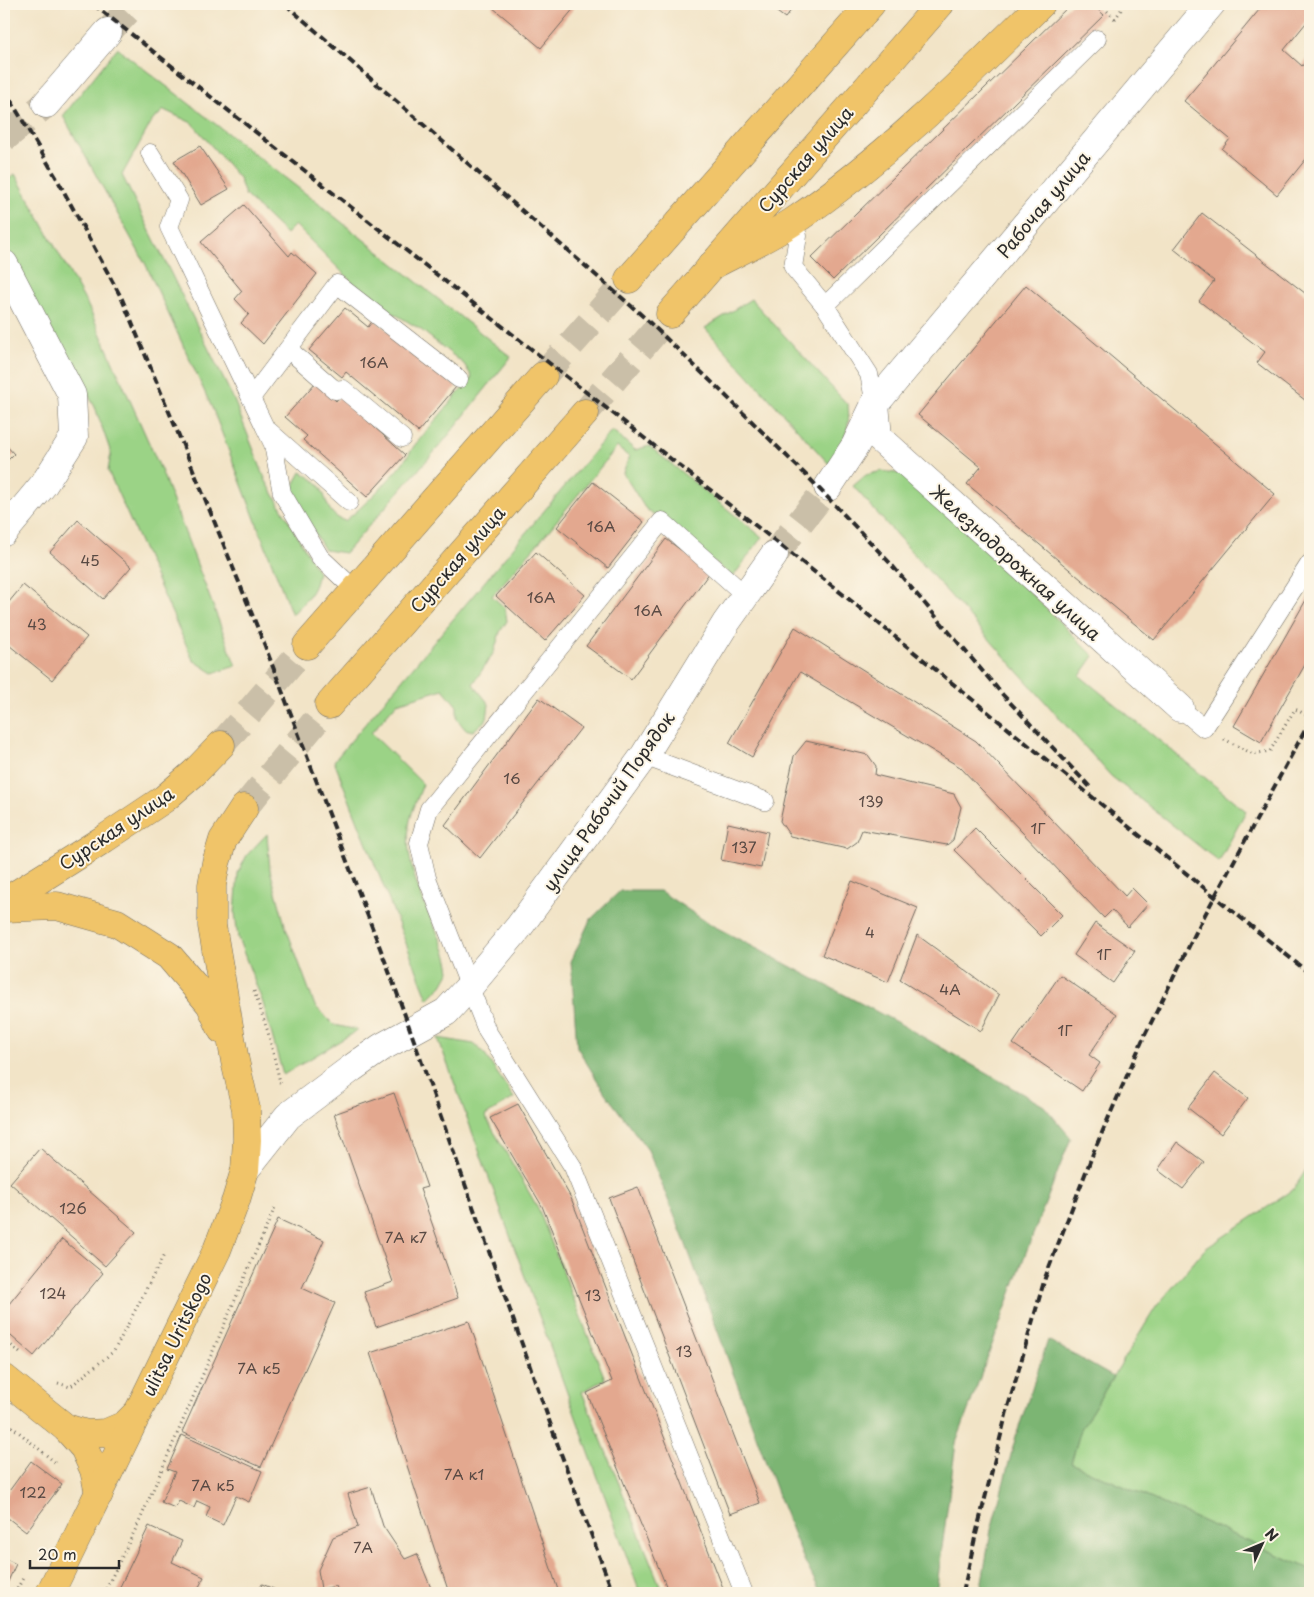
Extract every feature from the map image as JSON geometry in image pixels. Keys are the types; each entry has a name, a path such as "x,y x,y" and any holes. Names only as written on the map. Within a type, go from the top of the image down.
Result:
{"main road":[{"path":"629,278 871,4"},
{"name":"Сурская улица","path":"670,314 940,4"},
{"path":"711,266 793,221 874,161 949,94 1041,4"},
{"path":"307,645 543,376"},
{"name":"Сурская улица","path":"329,706 585,413"},
{"name":"Сурская улица","path":"4,902 104,839 164,798 194,773 221,745"},
{"path":"235,1061 212,926 212,886 223,840 244,808"},
{"path":"4,908 57,906 116,923 169,956 210,1004 235,1061"},
{"name":"ulitsa Uritskogo","path":"50,1593 217,1250 236,1200 245,1170 247,1140 246,1109 235,1061"},
{"path":"4,1378 66,1428 84,1448 94,1470 99,1494"},
{"path":"66,1428 86,1434 106,1433 125,1425 140,1410"}],"street":[{"name":"Рабочая улица","path":"828,486 854,446 875,404 1211,4"},
{"path":"46,104 108,32"},
{"path":"4,264 72,395 74,437 44,484 4,532"},
{"name":"Железнодорожная улица","path":"875,404 878,437 1180,708"},
{"name":"улица Рабочий Порядок","path":"245,1170 288,1116 382,1047 446,1012 469,986 519,927 644,756 726,623 774,555"}],"lane":[{"path":"826,306 1097,38"},
{"path":"150,153 179,200 169,227 273,444 282,493 320,558 355,590"},
{"path":"793,221 798,236 793,266 826,306 869,374 875,404"},
{"path":"250,398 338,284 460,378"},
{"path":"288,349 335,390 343,388 402,438"},
{"path":"264,427 349,502"},
{"path":"744,1593 573,1167 487,1031 427,878 419,843 429,809 662,522 745,595"},
{"path":"1180,708 1204,728 1310,563"},
{"path":"644,756 765,801"}],"path":[{"path":"1115,19 1125,4"},
{"path":"1204,728 1252,754 1270,751 1295,709 1310,717"},
{"path":"253,988 268,1032 288,1116"},
{"path":"104,1593 140,1520 276,1205"},
{"path":"56,1382 70,1387 114,1351 164,1256"},
{"path":"4,1339 26,1358"},
{"path":"4,1420 58,1465"},
{"path":"15,1593 24,1575"}],"green space":[{"path":"117,48 310,197 511,357 443,442 345,553 325,550 291,494 301,472 318,484 330,510 338,518 345,521 392,476 414,446 472,377 464,364 420,329 368,298 295,225 286,234 245,195 239,178 192,123 164,110 152,121 122,175 234,400 266,481 318,572 312,591 292,615 213,410 146,265 63,116"},
{"path":"15,174 89,308 161,470 236,666 213,673 193,660 108,471 111,453 95,407 4,247 4,182"},
{"path":"751,299 848,405 849,414 845,436 829,464 705,328"},
{"path":"612,430 635,450 649,446 762,537 733,577 645,508 623,473 629,457 617,447 541,540 492,596 505,608 507,621 500,632 494,652 473,684 489,704 487,719 473,731 465,729 457,719 457,706 443,689 397,703 371,733 423,784 410,820 408,833 410,859 417,885 445,951 450,971 442,985 428,999 334,761"},
{"path":"882,471 902,474 918,481 1094,656 1080,676 1246,811 1219,862 1111,776 853,486 866,475"},
{"path":"267,834 270,870 285,925 315,1006 334,1025 358,1030 283,1075 263,1003 238,938 235,913 238,873 247,855"},
{"path":"620,891 660,891 708,923 902,1025 1044,1106 1071,1138 1025,1255 956,1443 936,1593 821,1593 804,1560 780,1501 685,1242 648,1150 605,1093 577,1047 571,961 590,920"},
{"path":"438,1038 474,1044 483,1052 514,1098 485,1116 538,1208 605,1379 582,1392 663,1593 640,1593"},
{"path":"1310,1164 1310,1569 1071,1463 1081,1429 1156,1307 1205,1249 1293,1190"},
{"path":"1048,1340 1113,1377 1081,1429 1071,1463 1310,1569 1310,1593 980,1593 991,1530 1016,1436"}],"building":[{"path":"494,4 571,4 575,7 541,48 492,7"},
{"path":"766,4 796,4 785,18"},
{"path":"1071,4 1092,4 1104,15 833,280 811,258"},
{"path":"1264,4 1310,4 1310,18 1284,50 1302,66 1310,56 1310,154 1277,195 1222,149 1230,139 1184,101"},
{"path":"200,146 229,189 201,205 174,161"},
{"path":"244,205 289,256 292,252 317,274 263,344 241,323 249,314 235,299 242,291 201,242"},
{"path":"1202,213 1310,297 1310,404 1257,363 1265,352 1199,301 1214,281 1174,249"},
{"path":"1026,285 1275,494 1154,640 967,484 981,467 918,415"},
{"path":"345,308 368,327 374,319 456,387 418,432 346,372 342,377 309,350"},
{"path":"316,382 336,401 340,396 405,455 367,497 303,440 307,436 285,417"},
{"path":"4,443 14,454 4,464"},
{"path":"593,482 644,522 608,568 557,527"},
{"path":"78,520 131,567 103,599 50,552"},
{"path":"666,539 710,572 631,679 586,646"},
{"path":"536,552 585,595 545,641 496,596"},
{"path":"23,585 87,637 52,680 4,641 4,608"},
{"path":"1310,593 1310,656 1261,742 1234,726"},
{"path":"795,627 976,741 1125,896 1132,888 1148,904 1128,927 1112,910 1104,918 960,767 800,672 752,757 729,743"},
{"path":"539,698 581,728 480,858 445,825"},
{"path":"806,741 868,755 876,766 875,775 954,794 961,807 953,840 947,845 862,830 857,842 847,849 790,836 780,821 794,756"},
{"path":"728,823 768,832 761,868 721,860"},
{"path":"975,828 1062,915 1041,936 954,850"},
{"path":"852,881 918,908 888,982 822,955"},
{"path":"1095,923 1135,951 1113,983 1074,955"},
{"path":"917,935 999,995 981,1031 900,980"},
{"path":"1060,975 1117,1014 1089,1055 1100,1063 1082,1091 1013,1044"},
{"path":"1215,1073 1248,1098 1221,1134 1188,1108"},
{"path":"394,1093 427,1187 420,1189 458,1298 376,1327 364,1292 393,1282 334,1114"},
{"path":"518,1104 571,1198 725,1593 669,1593 587,1393 612,1381 542,1206 490,1118"},
{"path":"1177,1142 1204,1162 1183,1189 1158,1170"},
{"path":"40,1148 136,1232 105,1266 10,1183"},
{"path":"638,1187 760,1503 730,1514 609,1198"},
{"path":"278,1219 324,1240 302,1288 335,1303 261,1467 182,1432"},
{"path":"62,1239 103,1273 34,1356 4,1330 4,1310"},
{"path":"469,1321 559,1593 449,1593 370,1353"},
{"path":"182,1435 262,1471 249,1502 236,1496 223,1525 206,1517 210,1507 197,1501 194,1508 179,1501 175,1508 161,1502 175,1472 167,1469"},
{"path":"31,1461 62,1484 26,1532 4,1515 4,1498"},
{"path":"371,1487 383,1526 405,1559 417,1554 433,1593 339,1593 336,1586 321,1589 318,1570 333,1537 358,1527 348,1494"},
{"path":"149,1526 182,1541 172,1562 204,1577 196,1593 117,1593"},
{"path":"4,1558 16,1564 4,1590"},
{"path":"262,1584 283,1593 258,1593"}],"tunnel":[{"path":"108,32 134,4"},
{"path":"4,138 46,104"},
{"path":"543,376 629,279"},
{"path":"585,413 670,314"},
{"path":"774,555 828,487"},
{"path":"221,745 307,645"},
{"path":"244,808 329,705"}],"railway":[{"path":"93,4 845,596 1310,974"},
{"path":"285,4 645,318 723,393 810,479 890,563 1003,695 1090,787"},
{"path":"4,89 56,177 122,299 265,646 396,990 560,1451 613,1593"},
{"path":"963,1593 1008,1407 1045,1278 1094,1151 1143,1039 1202,920 1310,721"}]}
